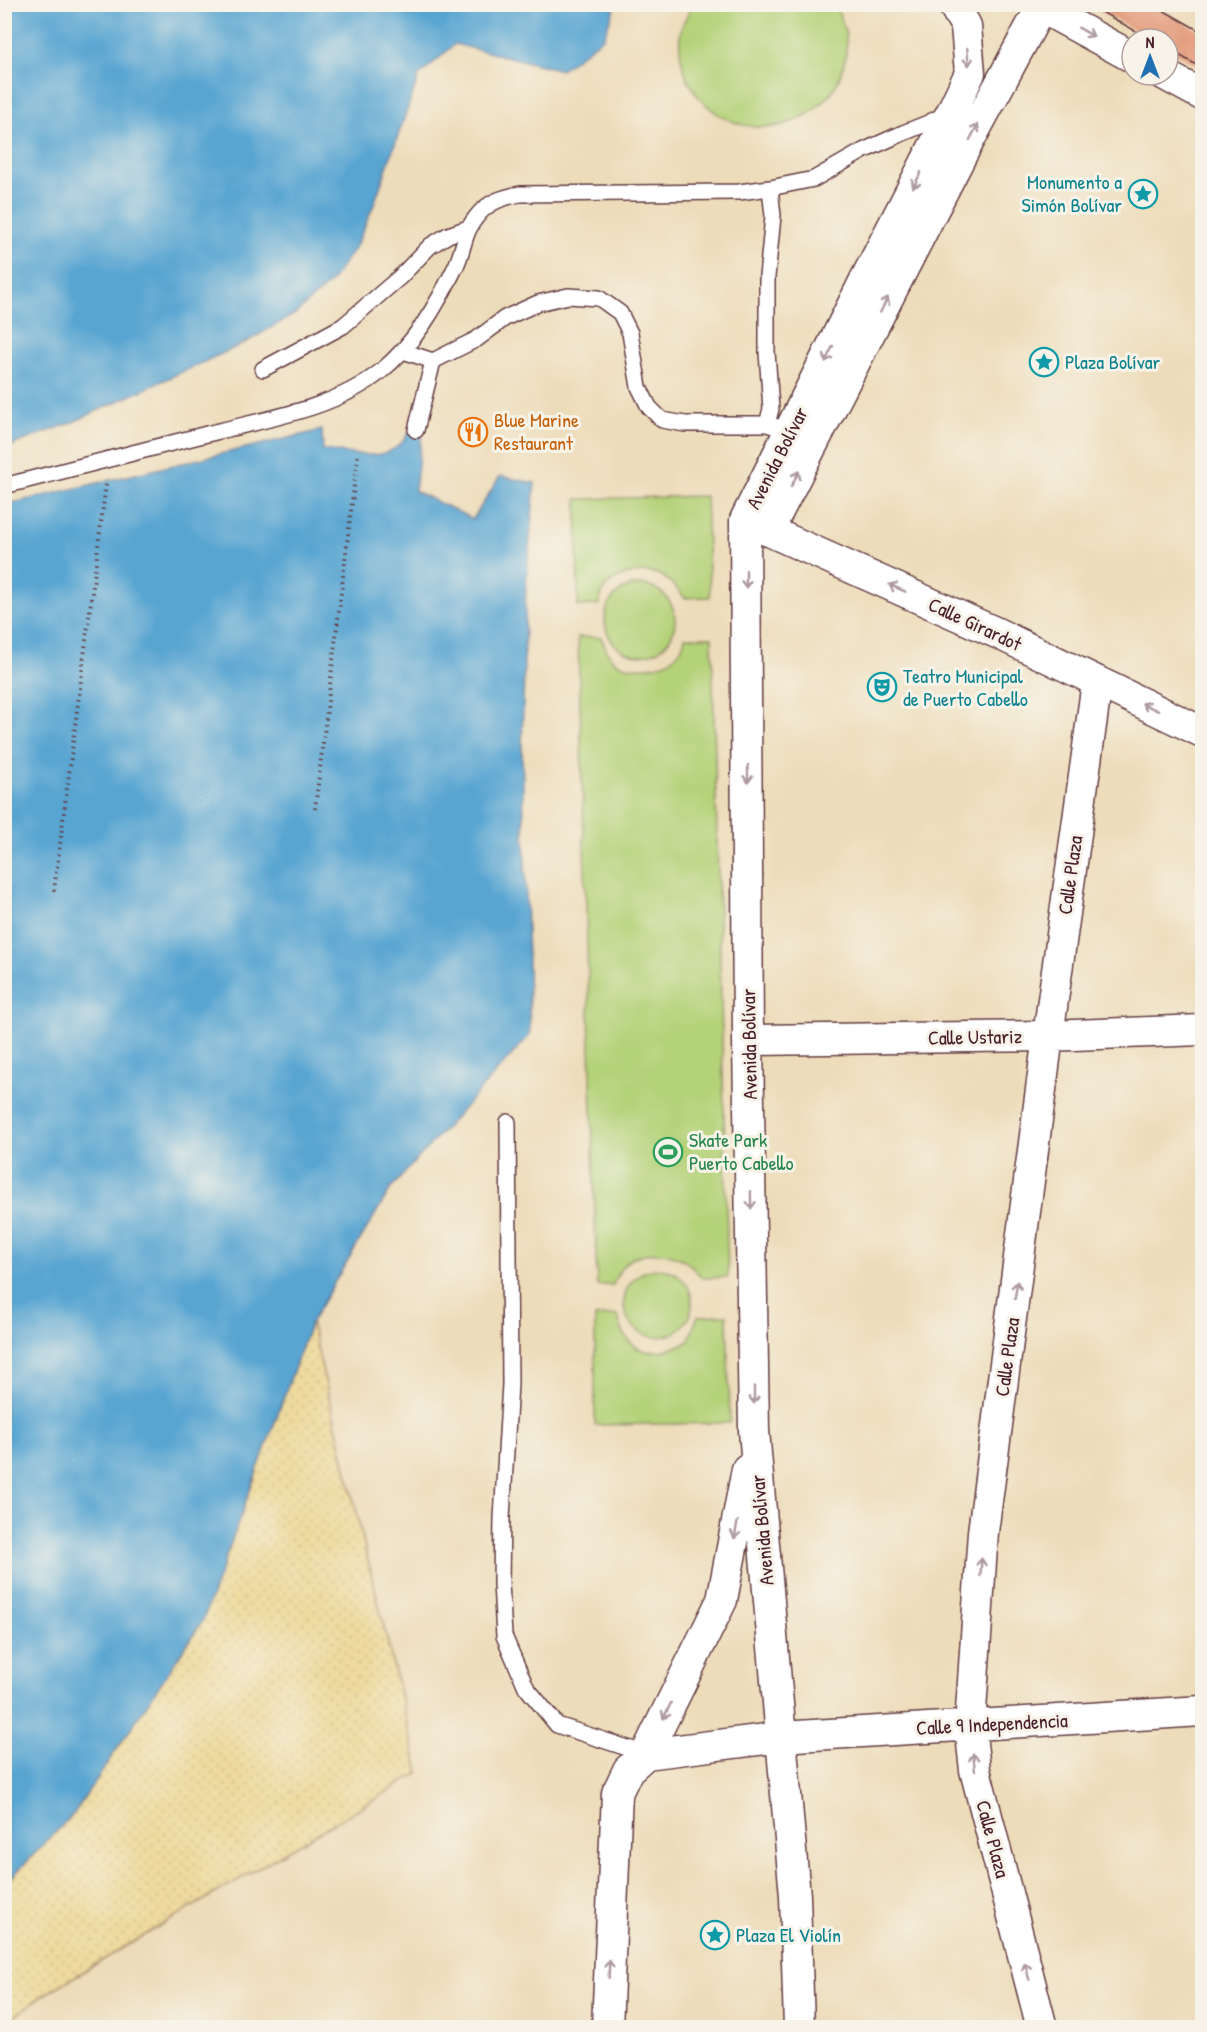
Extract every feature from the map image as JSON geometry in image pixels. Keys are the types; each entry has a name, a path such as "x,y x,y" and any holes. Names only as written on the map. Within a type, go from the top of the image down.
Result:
{"street":[{"name":"Avenida Bolívar","path":"799,2028 795,1896 754,1431 748,1040 757,525 779,427 867,276 970,73 966,26 953,4"},
{"name":"Avenida Bolívar","path":"757,525 1039,5"},
{"path":"1039,5 1120,50"},
{"path":"1180,83 1203,95"},
{"name":"Calle Girardot","path":"757,525 997,633 1203,732"},
{"name":"Calle Plaza","path":"1042,2028 975,1770 970,1726 983,1533 1097,682"},
{"name":"Calle Ustariz","path":"748,1040 1048,1036 1203,1030"},
{"path":"607,2028 617,1793 628,1770 646,1754 722,1600 754,1431"},
{"name":"Calle 9 Independencia","path":"646,1754 781,1737 1203,1711"}],"lane":[{"path":"4,486 307,408 357,387 380,372 416,336 457,264 468,228 489,205 503,197 520,194 739,192 770,188 814,179 863,151 928,123 953,109"},
{"path":"403,351 433,361 477,339 505,318 538,303 568,296 599,298 620,313 630,333 639,387 649,407 662,420 685,424 779,427 771,409 767,352 767,277 773,216 770,188"},
{"path":"263,369 343,326 399,277 430,246 448,235 468,228"},
{"path":"416,430 433,361"},
{"path":"508,1122 510,1384 502,1518 501,1583 504,1636 526,1687 557,1725 646,1754"}],"path":[{"path":"315,808 358,453"},
{"path":"54,891 107,480"}],"green space":[{"path":"692,5 835,5 845,31 846,55 835,88 815,109 802,117 779,125 757,127 735,123 716,113 700,99 688,80 681,58 680,34"},
{"path":"706,496 710,597 685,598 660,575 639,572 610,582 605,587 598,605 578,606 577,499"},
{"path":"640,585 653,588 665,595 672,607 675,620 672,633 665,645 653,652 640,655 627,652 615,645 608,633 605,620 608,607 615,595 627,588"},
{"path":"578,637 601,637 608,652 619,664 650,667 673,658 683,646 685,637 712,637 728,1277 702,1278 681,1259 672,1255 652,1253 633,1258 625,1264 613,1285 597,1285"},
{"path":"658,1269 671,1272 682,1279 689,1290 692,1303 689,1316 682,1327 671,1334 658,1337 645,1334 634,1327 627,1316 624,1303 627,1290 634,1279 645,1272"},
{"path":"618,1315 628,1339 635,1346 653,1352 688,1342 698,1316 727,1315 730,1423 595,1425 595,1317"}],"sand":[{"path":"311,1322 419,1773 42,1996 5,2023 5,1884 75,1812 203,1620"}],"water":[{"path":"5,4 616,5 603,38 561,70 455,44 419,76 373,207 356,246 331,282 295,314 243,344 73,422 5,448"},
{"path":"322,430 323,450 359,455 393,450 402,443 409,432 422,433 415,491 473,519 500,476 535,483 526,584 522,751 530,1035 391,1188 311,1322 203,1620 75,1812 5,1884 4,505"}],"building":[{"path":"1087,4 1152,4 1202,32 1202,68 1180,56 1180,27 1128,27"}],"place":[{"name":"Monumento a Simón Bolívar","path":"1143,194"},
{"name":"Plaza Bolívar","path":"1044,362"},
{"name":"Blue Marine Restaurant","path":"473,432"},
{"name":"Teatro Municipal de Puerto Cabello","path":"882,687"},
{"name":"Skate Park Puerto Cabello","path":"668,1152"},
{"name":"Plaza El Violín","path":"715,1935"}]}
